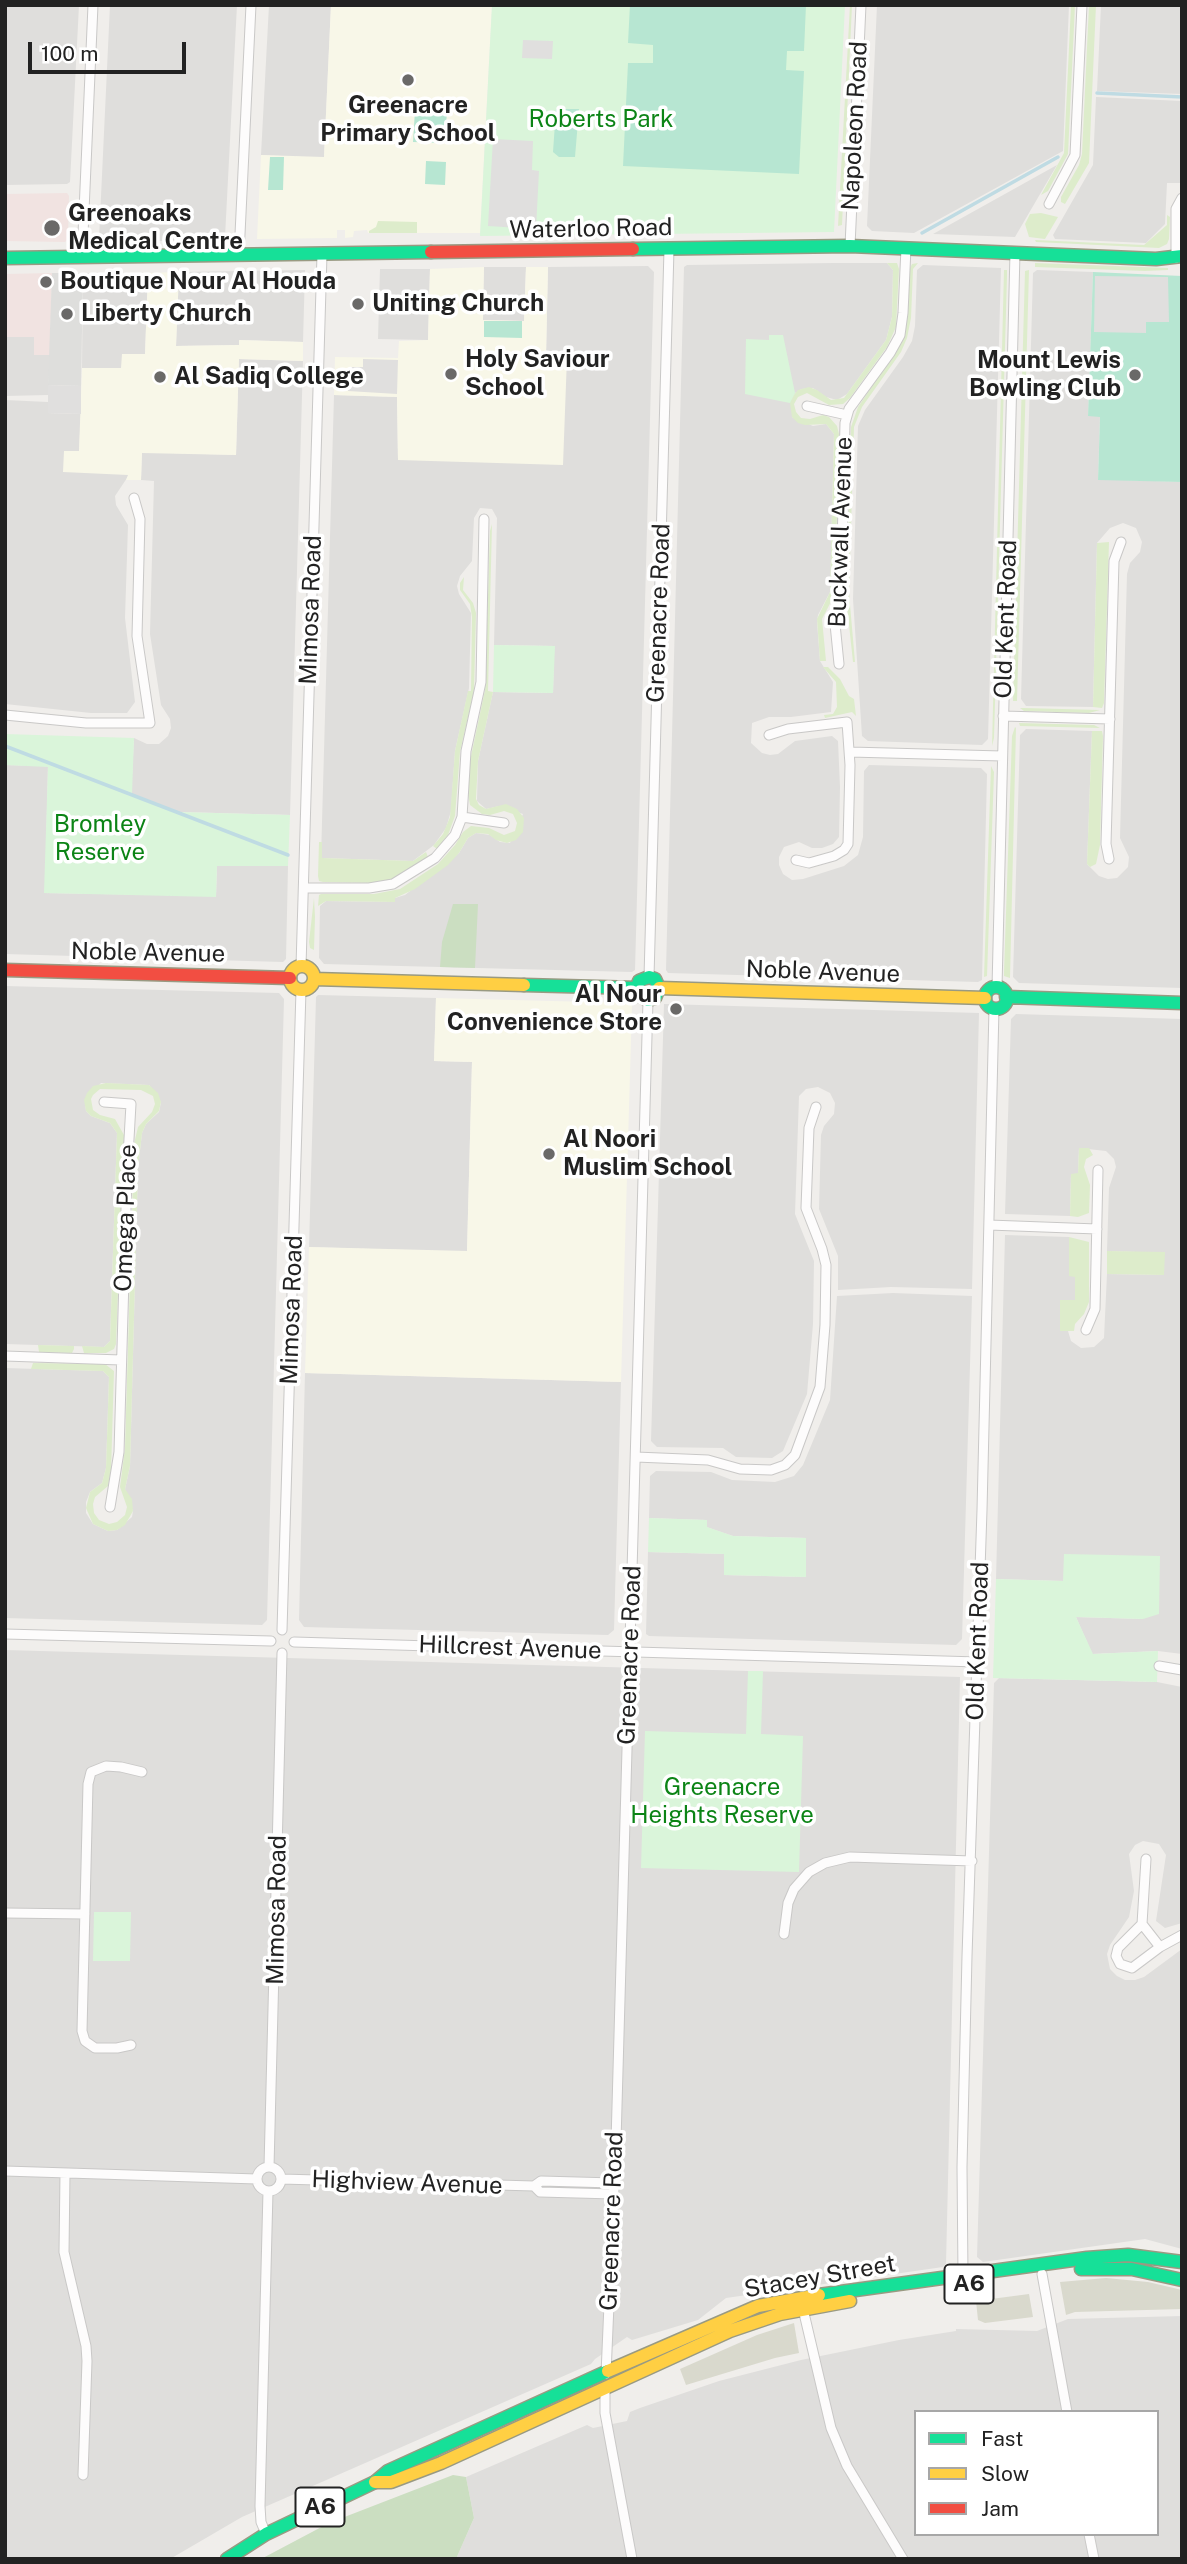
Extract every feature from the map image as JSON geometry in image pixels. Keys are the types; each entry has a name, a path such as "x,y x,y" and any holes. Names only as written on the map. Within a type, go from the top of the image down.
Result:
{"main road":[{"name":"Waterloo Road","path":"5,258 850,246 1179,257"},
{"path":"302,966 309,968 314,979 308,988 301,990 292,985 290,978 292,971 302,966"},
{"name":"Noble Avenue","path":"5,970 290,978"},
{"path":"649,977 657,982 659,988 655,998 648,1000 638,995 637,988 639,981 649,977"},
{"path":"314,979 637,988"},
{"path":"997,987 1005,992 1006,997 1003,1006 994,1008 985,998 988,991 997,987"},
{"name":"Noble Avenue","path":"659,988 985,998"},
{"path":"1006,997 1182,1003"},
{"name":"Stacey Street","path":"227,2559 266,2534 375,2482 388,2471 731,2315 758,2306 802,2297 963,2274 1115,2255 1165,2258 1182,2262"},
{"name":"Stacey Street","path":"375,2482 391,2482 442,2462 730,2331 803,2309 1042,2274 1115,2268 1182,2280"}],"street":[{"path":"82,257 93,5"},
{"path":"239,255 251,5"},
{"name":"Napoleon Road","path":"850,246 861,5"},
{"path":"1049,204 1069,170 1074,155 1082,5"},
{"name":"Waterloo Road","path":"1179,257 1176,209 1182,198"},
{"name":"Buckwall Avenue","path":"839,664 835,629 841,587 847,415 900,335 906,248"},
{"name":"Greenacre Road","path":"649,977 669,249"},
{"name":"Old Kent Road","path":"997,987 1015,252"},
{"name":"Mimosa Road","path":"302,966 322,254"},
{"path":"807,405 847,415"},
{"path":"5,715 86,723 150,723 137,636 140,519 134,498"},
{"path":"304,888 369,888 400,882 441,854 455,835 461,817 464,761 481,682 484,519"},
{"path":"1109,859 1106,844 1114,561 1121,542"},
{"path":"1003,716 1110,719"},
{"path":"769,735 789,729 848,722 850,834 847,847 839,854 813,862 796,860"},
{"path":"850,752 1002,756"},
{"path":"461,817 504,823"},
{"name":"Mimosa Road","path":"282,1630 301,990"},
{"name":"Greenacre Road","path":"632,2559 605,2413 605,2389 614,2194 648,1000"},
{"name":"Old Kent Road","path":"963,2274 962,2168 994,1008"},
{"name":"Omega Place","path":"104,1102 131,1104 118,1465 110,1507"},
{"path":"636,1457 708,1460 740,1469 771,1470 785,1465 795,1455 816,1404 820,1387 825,1325 825,1257 806,1208 809,1128 816,1107"},
{"path":"1086,1330 1095,1309 1098,1170"},
{"path":"989,1226 1097,1229"},
{"path":"5,1356 121,1360"},
{"path":"282,1630 290,1632 294,1642 289,1651 282,1653 273,1648 271,1641 273,1635 282,1630"},
{"path":"5,1634 271,1641"},
{"name":"Hillcrest Avenue","path":"294,1642 978,1662"},
{"name":"Mimosa Road","path":"270,2167 282,1653"},
{"path":"1159,1667 1182,1670"},
{"path":"131,2045 103,2049 82,2044 88,1784 89,1770 100,1767 114,1766 142,1772"},
{"path":"784,1934 788,1903 794,1889 810,1872 825,1863 850,1857 972,1861"},
{"path":"1146,1859 1142,1924 1118,1948 1116,1956 1120,1964 1132,1968 1160,1947 1182,1935"},
{"path":"5,1913 85,1914"},
{"path":"1142,1924 1160,1947"},
{"path":"270,2167 278,2171 281,2179 277,2188 268,2191 259,2186 257,2179 261,2171 270,2167"},
{"path":"5,2171 257,2179"},
{"path":"65,2173 64,2252 86,2346 87,2361 83,2475"},
{"name":"Highview Avenue","path":"281,2179 534,2186 541,2181 614,2183"},
{"name":"Highview Avenue","path":"534,2186 540,2192 614,2194"},
{"path":"266,2534 261,2522 260,2506 268,2191"},
{"path":"1042,2274 1067,2410"},
{"path":"803,2309 820,2387 846,2466 903,2559"},
{"path":"1089,2536 1094,2559"}],"shaded area":[{"path":"5,5 79,5 70,182 67,184 5,185"},
{"path":"110,5 237,5 223,240 101,242 99,239"},
{"path":"269,5 331,5 324,158 261,155"},
{"name":"Greenacre Primary School","path":"331,5 492,5 480,233 368,233 367,230 354,231 353,237 345,238 345,230 337,230 337,238 257,239 261,155 324,157"},
{"path":"877,5 1069,5 1063,151 914,233 872,231 867,226"},
{"path":"1101,5 1182,5 1182,94 1097,91"},
{"path":"523,40 553,41 552,59 522,58"},
{"path":"1096,97 1182,101 1182,183 1167,183 1165,224 1146,243 1055,239 1053,235 1093,165"},
{"path":"493,139 533,141 532,170 539,171 536,229 488,226"},
{"path":"1057,165 1015,237 933,234"},
{"path":"67,193 68,239 65,242 5,241 5,194"},
{"path":"887,263 893,270 892,317 886,340 847,394 837,400 826,397 813,388 795,393 792,417 813,426 826,424 834,434 830,592 817,622 820,661 833,682 831,712 769,717 752,723 751,743 762,753 770,755 778,754 795,741 832,736 838,741 839,837 833,844 822,848 812,848 799,842 784,847 779,857 779,865 783,874 792,880 844,866 858,855 863,837 864,771 869,765 981,768 987,774 982,980 978,982 668,973 666,970 684,267"},
{"path":"923,265 1001,268 988,739 982,745 868,741 862,736 853,599 858,426 865,410 912,341 917,270"},
{"path":"648,266 654,272 635,970 324,964 319,958 320,906 326,901 395,902 395,898 405,895 459,853 468,838 476,833 510,843 523,814 500,806 486,809 477,801 478,761 493,692 553,693 554,646 494,645 497,518 492,509 480,508 474,518 472,561 460,576 457,586 471,613 469,688 455,751 451,811 446,828 434,845 413,861 321,858 334,395 397,397 398,460 566,357 546,356 548,267"},
{"path":"484,267 526,267 524,321 482,320"},
{"name":"Holy Saviour School","path":"484,267 483,320 524,321 526,267 548,267 546,356 567,357 563,465 398,460 397,397 334,395 335,357 398,358 399,341 428,340 430,269"},
{"path":"380,269 430,269 428,340 378,339"},
{"path":"305,270 303,342 240,340 239,345 176,346 179,272"},
{"path":"1037,270 1093,272 1088,416 1100,416 1098,479 1182,482 1182,988 1019,983 1013,977 1020,735 1026,729 1092,731 1087,864 1099,876 1108,879 1117,878 1128,867 1129,857 1120,838 1127,574 1130,563 1140,552 1142,542 1136,528 1123,523 1110,528 1097,543 1093,707 1026,706 1021,699 1033,273"},
{"name":"Al Sadiq College","path":"179,272 176,346 239,345 239,340 303,342 303,361 239,359 236,455 142,453 141,480 126,480 128,475 63,472 64,451 79,451 82,368 121,368 122,354 145,354 148,273"},
{"path":"52,273 50,355 34,355 34,337 5,337 5,274"},
{"name":"Liberty Church","path":"52,273 83,273 81,386 48,385"},
{"path":"83,273 148,273 145,355 121,368 82,368"},
{"path":"1095,276 1168,277 1169,322 1146,322 1146,333 1094,332"},
{"path":"5,337 35,337 34,354 50,355 48,395 5,396"},
{"path":"239,359 303,361 290,815 179,812 131,794 134,738 147,744 159,744 168,736 171,728 170,719 161,705 150,634 154,481 141,480 142,452 236,455"},
{"path":"363,359 398,360 397,394 348,391 349,367 363,367"},
{"path":"48,385 81,386 81,414 48,413"},
{"path":"5,400 48,402 48,413 81,414 79,451 129,475 115,496 116,505 128,525 125,618 135,702 127,713 91,713 5,704"},
{"path":"5,765 48,766 45,893 216,896 217,866 288,866 286,959 283,962 5,954"},
{"path":"5,986 279,993 284,999 267,1620 262,1625 5,1618 5,1368 103,1371 109,1377 106,1468 102,1483 90,1492 86,1513 93,1524 108,1531 117,1530 132,1517 133,1511 125,1489 130,1466 138,1168 142,1133 146,1124 159,1112 161,1102 149,1085 101,1083 85,1100 86,1111 91,1116 110,1123 117,1133 110,1341 104,1347 5,1344"},
{"path":"318,995 436,998 434,1061 472,1062 467,1252 309,1247"},
{"name":"Al Noori Muslim School","path":"436,998 632,1005 621,1382 305,1373 309,1247 467,1251 472,1062 434,1061"},
{"path":"664,1004 979,1013 972,1289 891,1287 838,1290 838,1256 819,1209 821,1135 824,1126 834,1114 835,1103 830,1093 818,1087 806,1089 799,1096 795,1214 814,1261 813,1324 807,1394 783,1451 772,1458 736,1457 723,1448 657,1447 651,1441"},
{"path":"1016,1014 1182,1019 1182,1654 1158,1651 1092,1654 1076,1617 1143,1619 1065,1554 1064,1581 996,1579 1005,1235 1069,1237 1069,1275 1075,1276 1075,1300 1060,1331 1068,1331 1071,1341 1081,1348 1094,1347 1104,1338 1107,1274 1164,1275 1164,1253 1107,1251 1109,1188 1116,1167 1114,1159 1106,1151 1079,1148 1078,1174 1071,1174 1070,1216 1005,1214 1011,1019"},
{"path":"893,1293 972,1296 962,1639 956,1645 646,1634 648,1552 725,1554 725,1575 806,1577 806,1538 733,1536 706,1527 706,1520 649,1518 650,1476 656,1471 711,1472 732,1480 775,1482 794,1476 803,1465 830,1400 837,1296"},
{"path":"305,1373 621,1382 614,1630 608,1635 304,1627 299,1620"},
{"path":"5,1650 960,1677 946,2264 943,2267 726,2298 698,2320 632,2340 627,2337 591,2364 242,2517 170,2559 5,2559"},
{"path":"999,1678 1157,1682 1182,1687 1182,1923 1165,1928 1156,1921 1166,1855 1159,1844 1143,1841 1135,1845 1129,1854 1134,1891 1129,1917 1107,1954 1110,1969 1117,1976 1125,1980 1135,1980 1144,1977 1182,1949 1182,2249 1145,2239 983,2262 977,2257 994,1683"},
{"path":"1106,2278 1148,2282 1182,2290 1182,2309 1075,2312 1066,2315 1060,2282"},
{"path":"1029,2294 1033,2317 985,2323 978,2320 976,2301"},
{"path":"1182,2316 1182,2559 456,2559 474,2518 466,2477 587,2425 593,2428 627,2421 630,2412 640,2408 719,2381 801,2360 956,2329 1037,2331 1068,2319"},
{"path":"794,2323 799,2353 686,2385 680,2369 757,2335"}],"green space":[{"name":"Roberts Park","path":"492,5 845,5 834,232 480,236"},
{"path":"630,5 806,5 804,51 787,51 786,70 804,71 799,174 623,166 628,63 653,63 653,45 628,43"},
{"path":"850,5 842,225 838,226"},
{"path":"1071,5 1075,5 1068,154 1048,191 1041,195 1064,153"},
{"path":"1089,5 1096,5 1089,163 1065,204 1061,202 1061,197 1079,165 1082,154"},
{"path":"556,109 579,109 575,157 559,157 553,152"},
{"path":"415,110 447,111 445,143 413,142"},
{"path":"270,157 284,157 283,190 268,190"},
{"path":"426,161 446,162 445,185 425,184"},
{"path":"1041,213 1058,217 1045,239 1029,237 1025,224 1030,214"},
{"path":"1167,215 1170,217 1169,239 1167,244 1159,248 1035,240 1144,245 1167,225"},
{"path":"378,221 417,222 417,233 369,233"},
{"path":"887,263 897,263 899,269 896,327 887,347 843,404 829,405 807,393 798,397 794,404 801,418 810,419 823,415 829,417 837,426 839,434 835,594 822,619 826,661 820,661 817,619 830,592 834,434 826,424 798,423 792,417 790,403 798,390 809,387 831,400 844,398 886,340 892,317 893,270"},
{"path":"918,263 913,269 911,318 907,338 901,352 862,407 854,427 849,593 853,662 846,597 851,427 858,407 903,340 907,321 910,268 912,264"},
{"path":"1035,263 1168,268 1168,270 1035,267"},
{"path":"1004,270 1007,270 1007,276 992,746"},
{"path":"1029,270 1017,701 1013,701 1025,271"},
{"name":"Mount Lewis Bowling Club","path":"1093,272 1182,276 1182,482 1098,480 1100,417 1088,416"},
{"path":"484,321 522,321 522,338 484,337"},
{"path":"769,335 783,335 795,393 790,403 745,394 746,339 769,340"},
{"path":"492,524 488,691 493,692 478,761 476,799 479,805 486,809 506,804 517,809 524,818 523,832 516,840 507,843 488,834 476,833 468,838 448,865 415,889 395,898 395,902 326,901 318,906 321,894 374,894 400,889 438,864 463,832 471,826 489,828 504,835 515,831 517,823 513,814 504,811 482,814 470,805 468,794 470,761 485,690"},
{"path":"1109,542 1102,708 1093,707 1097,543"},
{"path":"464,577 463,590 473,603 476,613 474,691 460,752 455,816 448,835 437,849 433,846 443,834 450,817 455,751 468,691 471,691 472,617 470,604 460,590"},
{"path":"494,645 555,646 553,693 493,692"},
{"path":"823,667 828,667 840,679 849,696 854,699 856,716 852,712 825,718 824,715 833,714 837,707 836,682"},
{"path":"1020,708 1100,710 1089,713 1024,711"},
{"path":"1019,723 1094,725 1100,728 1020,726"},
{"path":"1015,727 1010,978 1004,976 1004,972 1012,736"},
{"path":"1092,731 1102,731 1103,736 1100,845 1096,864 1090,867 1087,864"},
{"name":"Bromley Reserve","path":"5,734 134,738 132,794 179,812 290,815 288,866 217,866 216,897 44,893 48,767 5,765"},
{"path":"991,766 994,772 987,976 984,977"},
{"path":"319,842 322,842 322,858 413,861 426,852 428,857 398,877 387,881 323,882 319,881 318,876"},
{"path":"314,898 314,950 310,948 309,942"},
{"path":"453,904 478,904 475,968 440,967 442,942"},
{"path":"106,1083 149,1085 158,1093 161,1102 159,1111 146,1124 142,1133 138,1168 130,1466 125,1489 132,1499 133,1511 125,1525 108,1531 93,1524 86,1508 90,1492 102,1483 106,1468 109,1377 103,1371 31,1369 33,1363 105,1364 114,1371 111,1471 108,1486 95,1497 93,1504 94,1513 99,1520 109,1524 117,1522 125,1515 127,1507 120,1487 125,1448 134,1144 138,1127 152,1112 155,1104 153,1096 141,1090 100,1089 91,1099 93,1110 115,1119 124,1135 116,1344 114,1349 106,1353 84,1353 82,1346 104,1347 110,1341 117,1133 110,1123 91,1116 86,1111 84,1100 93,1086"},
{"path":"1079,1148 1089,1148 1093,1155 1086,1159 1084,1167 1090,1185 1089,1213 1078,1217 1070,1216 1071,1174 1078,1173"},
{"path":"1069,1237 1089,1242 1089,1302 1084,1314 1075,1324 1074,1331 1060,1331 1060,1300 1075,1300 1075,1277 1069,1276"},
{"path":"1107,1251 1165,1252 1164,1275 1107,1274"},
{"path":"38,1345 74,1346 74,1349 72,1353 39,1352"},
{"path":"649,1518 707,1520 707,1527 733,1536 806,1538 806,1577 724,1575 724,1554 648,1552"},
{"path":"1064,1554 1160,1556 1159,1614 1143,1619 1076,1617 1093,1654 1158,1651 1157,1682 993,1678 996,1579 1063,1581"},
{"name":"Greenacre Heights Reserve","path":"748,1671 763,1671 761,1734 803,1736 799,1872 641,1868 645,1731 746,1734"},
{"path":"94,1912 131,1912 130,1961 93,1961"},
{"path":"453,2475 466,2477 474,2518 456,2559 261,2559 329,2523"}],"waterway":[{"path":"1097,93 1182,97"},
{"path":"922,233 1058,157"},
{"path":"5,746 288,855"}],"traffic: fast":[{"path":"633,249 850,246 1156,259 1182,256"},
{"path":"5,258 431,252"},
{"path":"637,988 639,981 649,977 655,979 659,988"},
{"path":"524,985 637,988"},
{"path":"996,987 1006,994 1007,998 1000,1008 996,1009 986,1002 985,998 992,988 996,987"},
{"path":"637,988 638,995 648,1000 655,998 659,988"},
{"path":"1006,997 1182,1003"},
{"path":"819,2295 1087,2258 1128,2255 1182,2262"},
{"path":"1081,2269 1132,2269 1182,2280"},
{"path":"227,2559 266,2534 375,2482 388,2471 608,2371"}],"traffic: slow":[{"path":"302,966 313,973 314,978 307,989 302,990 291,983 290,978 297,967 302,966"},
{"path":"314,979 524,985"},
{"path":"659,988 985,998"},
{"path":"608,2371 758,2306 819,2295"},
{"path":"375,2482 391,2482 441,2463 730,2331 780,2314 850,2301"}],"traffic: jam":[{"path":"431,252 633,249"},
{"path":"5,970 290,978"}],"place":[{"name":"Greenacre Primary School","path":"408,80"},
{"name":"Greenoaks Medical Centre","path":"52,228"},
{"name":"Boutique Nour Al Houda","path":"46,282"},
{"name":"Uniting Church","path":"358,304"},
{"name":"Liberty Church","path":"67,314"},
{"name":"Holy Saviour School","path":"451,374"},
{"name":"Mount Lewis Bowling Club","path":"1135,375"},
{"name":"Al Sadiq College","path":"160,377"},
{"name":"Al Nour Convenience Store","path":"676,1009"},
{"name":"Al Noori Muslim School","path":"549,1154"}]}
